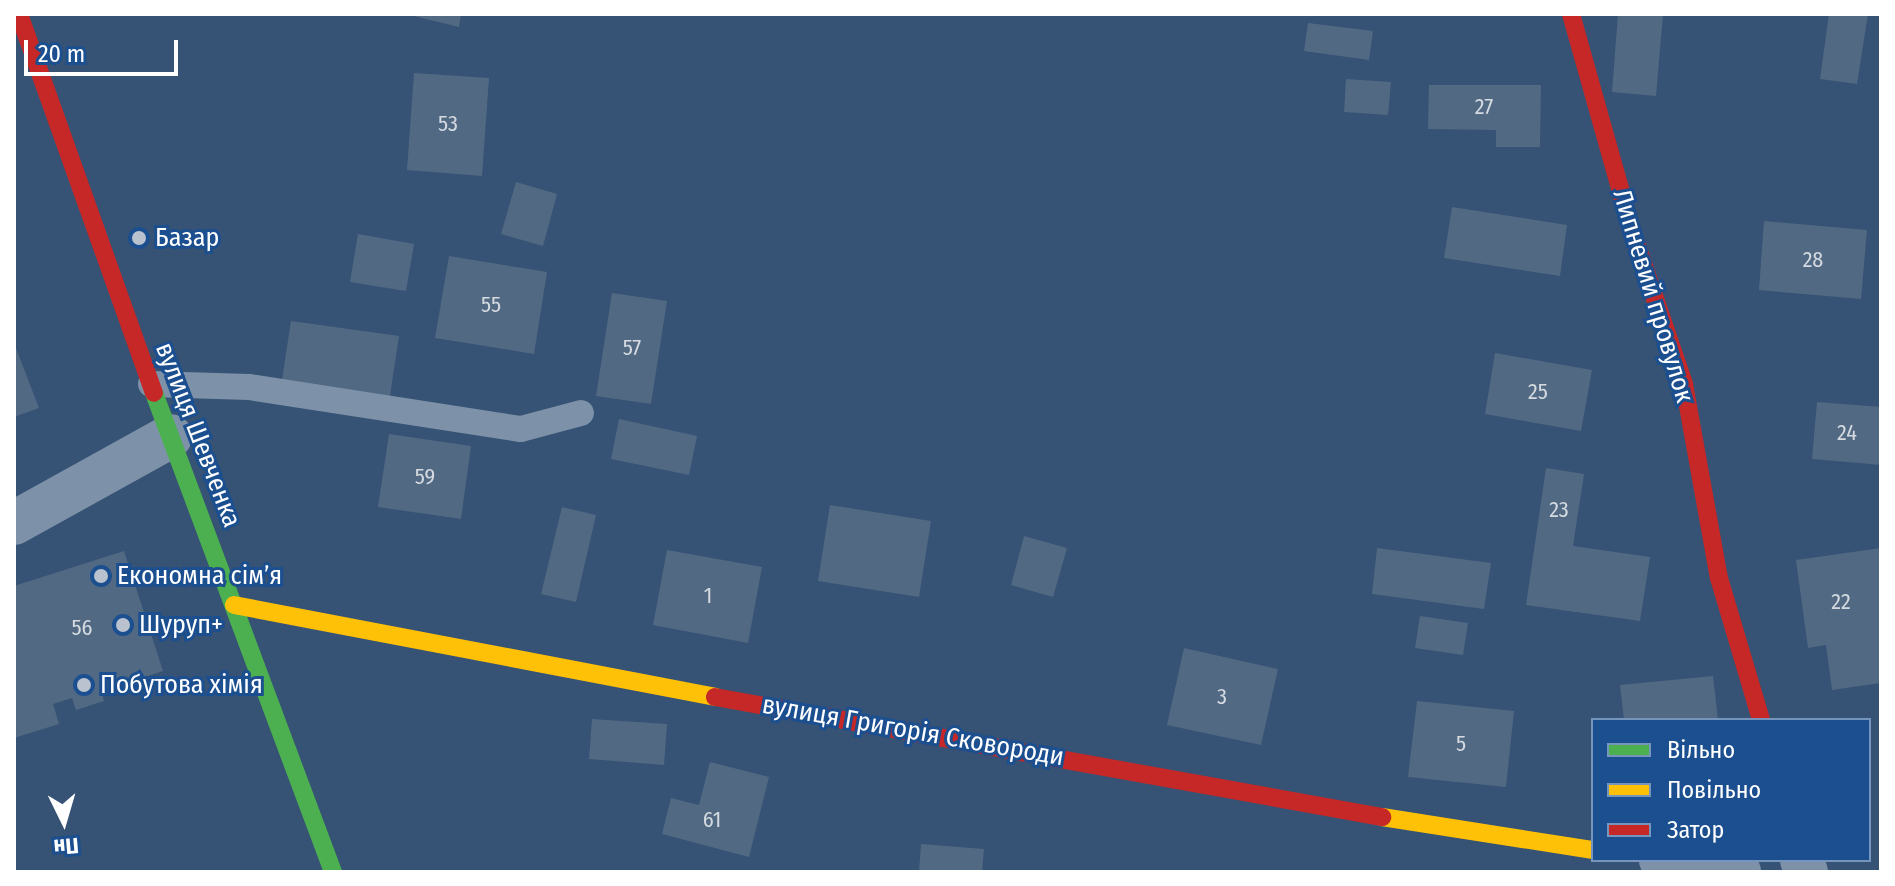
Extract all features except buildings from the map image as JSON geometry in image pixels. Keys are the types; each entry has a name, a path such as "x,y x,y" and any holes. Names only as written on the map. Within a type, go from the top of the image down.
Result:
{"street":[{"name":"вулиця Шевченка","path":"19,14 151,384 333,872"},
{"name":"Липневий провулок","path":"1571,14 1632,231 1684,384 1719,578 1760,718"},
{"path":"14,523 171,436"},
{"name":"вулиця Григорія Сковороди","path":"234,605 419,644 1356,813 1591,850"},
{"path":"1674,862 1739,872"}],"lane":[{"path":"151,384 249,387 521,429 581,413"}],"traffic: fast":[{"path":"154,393 333,872"}],"traffic: slow":[{"path":"234,605 715,697"},
{"path":"1382,817 1591,850"}],"traffic: jam":[{"path":"19,14 154,393"},
{"path":"1571,14 1632,231 1684,384 1719,578 1760,718"},
{"path":"715,697 1382,817"}],"place":[{"name":"Базар","path":"139,238"},
{"name":"Економна сім’я","path":"101,576"},
{"name":"Шуруп+","path":"123,625"},
{"name":"Побутова хімія","path":"84,685"}]}
